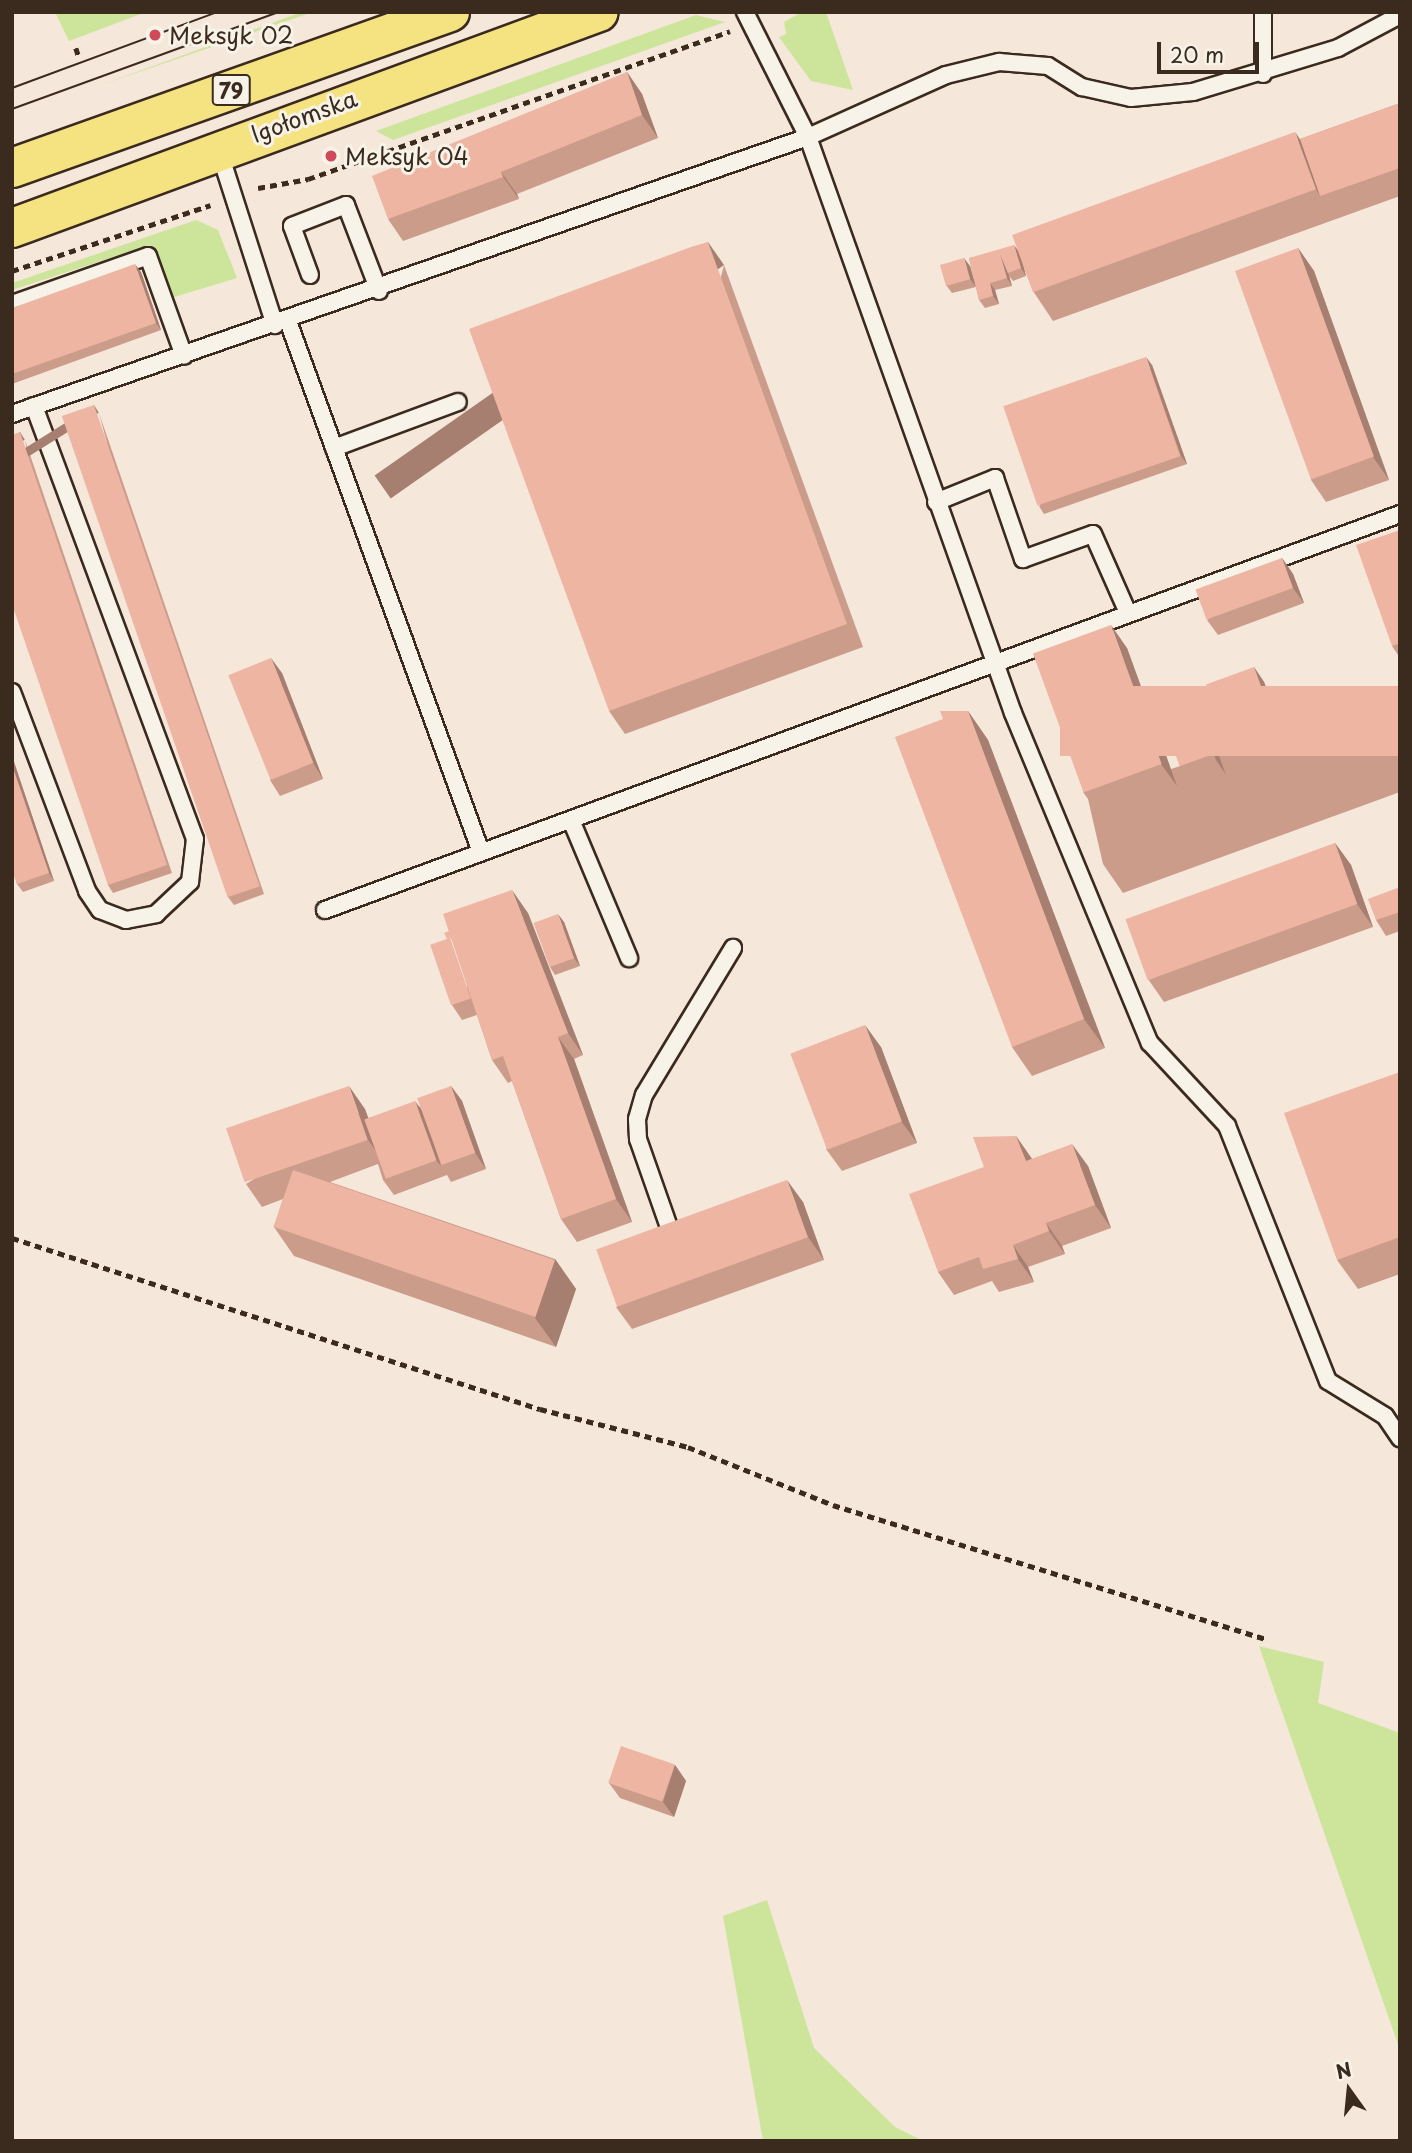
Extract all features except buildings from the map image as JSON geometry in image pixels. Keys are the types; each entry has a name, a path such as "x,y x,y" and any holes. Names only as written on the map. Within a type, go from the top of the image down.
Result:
{"main road":[{"name":"79","path":"12,168 450,12"},
{"name":"Igołomska","path":"12,228 217,148 599,12"}],"lane":[{"path":"746,12 808,137 995,664 1150,1043 1227,1126 1328,1381 1385,1416 1400,1438"},
{"path":"1263,12 1263,74"},
{"path":"12,414 379,291 808,137 946,75 999,62 1048,66 1082,87 1131,99 1193,92 1263,74 1338,48 1400,15"},
{"path":"217,148 282,323 334,448 481,852"},
{"path":"310,275 292,226 345,205 379,291"},
{"path":"12,304 148,256 184,356"},
{"path":"334,448 457,402"},
{"path":"12,692 87,891 100,910 126,920 156,914 190,882 195,839 34,406"},
{"path":"936,502 995,478 1023,559 1093,534 1128,613"},
{"path":"325,910 1400,514"},
{"path":"571,820 629,958"},
{"path":"670,1230 638,1139 637,1119 644,1095 733,948"}],"path":[{"path":"252,190 308,179 736,29"},
{"path":"76,48 79,57"},
{"path":"12,271 212,204"},
{"path":"12,1238 540,1409 688,1447 833,1505 1267,1639"}],"green space":[{"path":"55,12 146,12 69,41"},
{"path":"302,12 313,12 101,85"},
{"path":"802,12 826,12 853,90 811,81 779,37 786,34 784,22"},
{"path":"696,15 725,22 393,140 376,131"},
{"path":"196,220 218,230 237,278 171,298 150,245 12,290 12,283"},
{"path":"1259,1646 1324,1662 1318,1703 1400,1733 1400,2050"},
{"path":"767,1900 814,2048 895,2127 923,2141 763,2141 723,1916"}],"tram line":[{"path":"12,88 218,12"},
{"path":"12,109 278,12"}],"place":[{"name":"Meksyk 02","path":"155,35"},
{"name":"Meksyk 04","path":"331,156"}]}
